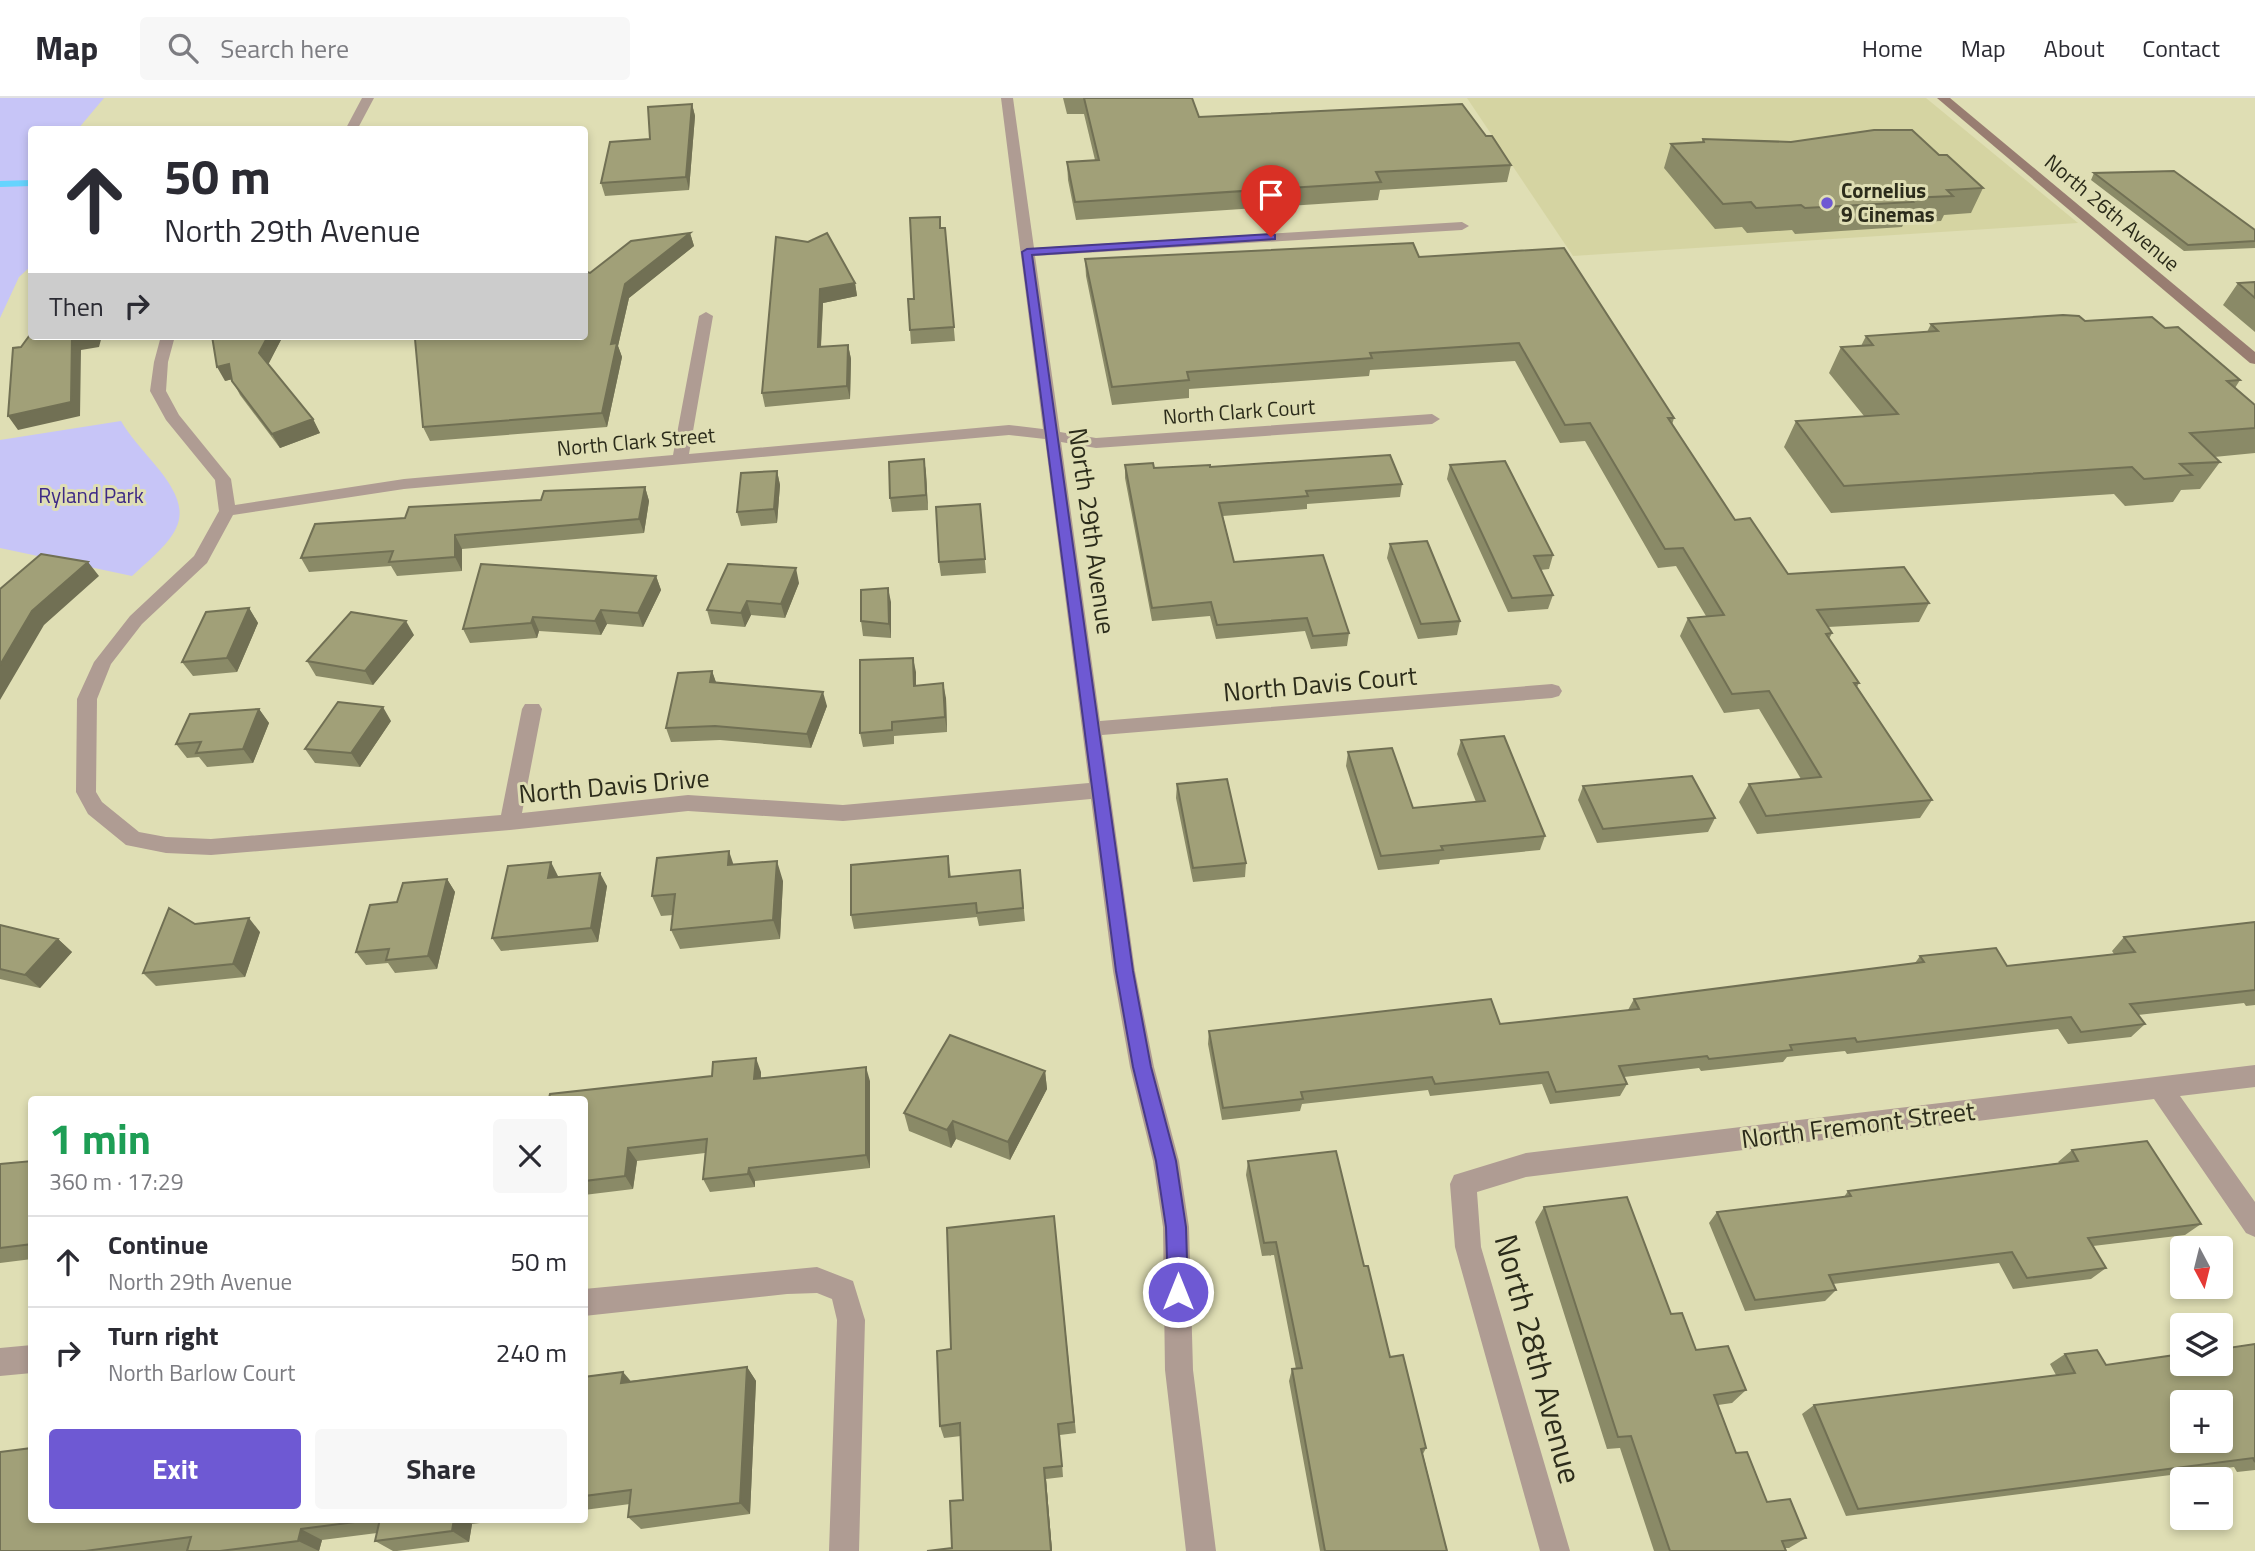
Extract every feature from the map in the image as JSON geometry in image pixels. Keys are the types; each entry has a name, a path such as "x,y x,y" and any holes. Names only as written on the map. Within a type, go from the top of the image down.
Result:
{"street":[{"path":"353,126 368,98"},
{"name":"North 29th Avenue","path":"1007,98 1124,971 1142,1067 1166,1161 1176,1227 1179,1370 1201,1551"},
{"name":"North 26th Avenue","path":"1943,98 2255,360"},
{"path":"1027,252 1462,226"},
{"path":"680,459 706,316"},
{"path":"167,340 160,362 158,391 172,417 223,479 227,512"},
{"name":"North Clark Court","path":"1051,435 1076,442 1096,443 1432,419"},
{"name":"North Clark Street","path":"227,512 404,484 1009,430 1029,430 1051,435"},
{"name":"North Davis Drive","path":"227,512 201,559 136,620 103,662 87,699 86,792 95,808 133,839 166,845 211,847 510,822 688,803 814,814 1101,790"},
{"name":"North Davis Court","path":"1093,729 1552,691"},
{"path":"510,822 532,709"},
{"name":"North Fremont Street","path":"1463,1184 1526,1166 2255,1076"},
{"path":"2159,1087 2255,1224"},
{"name":"North 28th Avenue","path":"1463,1184 1468,1247 1555,1551"},
{"path":"588,1303 787,1281 817,1280 843,1290 851,1320 844,1551"},
{"path":"0,1362 28,1359"}],"shaded area":[{"path":"1467,98 1926,98 2078,223 1573,256"}],"green space":[{"path":"0,98 104,98 81,126 28,126 28,269 19,277 0,318"},
{"name":"Ryland Park","path":"121,421 176,496 178,522 163,547 132,576 0,548 0,440"}],"building":[{"path":"1084,98 1192,98 1199,117 1462,104 1486,136 1492,136 1511,165 1376,172 1381,182 1075,202 1067,162 1099,160"},
{"path":"692,104 686,177 601,183 610,142 650,139 648,107"},
{"path":"1874,130 1912,130 1939,155 1947,155 1983,188 1947,190 1953,196 1909,198 1913,202 1805,208 1801,205 1756,208 1751,202 1723,204 1671,144 1704,142 1703,139 1791,142"},
{"path":"2174,171 2255,230 2255,241 2188,245 2094,173"},
{"path":"940,217 940,228 945,228 954,327 910,330 908,299 914,299 910,218"},
{"path":"690,233 625,284 611,344 617,343 602,413 423,427 415,340 588,340 588,272 631,241"},
{"path":"827,233 855,283 820,289 818,347 848,345 847,386 762,393 776,237 808,242"},
{"path":"1413,243 1419,257 1564,248 1674,418 1668,418 1735,520 1750,518 1788,574 1904,567 1929,603 1817,610 1832,633 1826,634 1859,683 1854,683 1932,800 1766,816 1749,784 1821,777 1769,691 1732,694 1688,618 1724,615 1683,548 1665,549 1590,423 1565,425 1519,343 1370,353 1372,358 1187,372 1189,380 1112,387 1085,259"},
{"path":"2255,282 2255,298 2238,283"},
{"path":"2079,316 2085,321 2152,317 2165,328 2178,327 2240,380 2227,381 2255,405 2255,428 2190,433 2220,462 2180,464 2192,475 2144,479 2132,467 1844,486 1796,421 1898,414 1841,347 1873,345 1866,336 1938,331 1931,324"},
{"path":"28,337 28,340 72,340 71,402 8,416 13,348 21,347"},
{"path":"213,340 266,340 259,353 313,419 272,434 232,381 229,364 217,367"},
{"path":"1390,455 1402,484 1306,491 1308,496 1219,503 1234,562 1323,555 1349,633 1313,636 1307,618 1217,625 1211,602 1152,608 1125,465 1153,463 1154,468 1210,467"},
{"path":"924,459 926,495 890,498 889,462"},
{"path":"1505,461 1553,555 1534,556 1553,595 1512,598 1450,465"},
{"path":"777,471 774,509 737,512 741,473"},
{"path":"645,487 639,519 455,535 455,557 389,562 393,551 301,558 315,524 405,518 409,507 541,500 544,491"},
{"path":"980,504 985,559 939,562 936,507"},
{"path":"1427,541 1460,621 1421,624 1390,544"},
{"path":"41,554 88,562 32,611 0,665 0,589"},
{"path":"481,564 656,576 638,613 601,610 595,621 533,617 531,623 463,629"},
{"path":"728,564 796,568 781,604 747,601 741,613 707,610"},
{"path":"888,588 889,624 861,621 861,590"},
{"path":"249,608 227,658 182,662 206,612"},
{"path":"351,612 406,621 365,671 307,661"},
{"path":"913,658 914,686 943,683 945,717 892,722 892,730 860,733 860,660"},
{"path":"712,671 710,682 823,692 807,734 715,726 666,728 678,673"},
{"path":"338,702 383,707 351,753 305,749"},
{"path":"259,709 243,749 196,753 201,742 176,744 190,714"},
{"path":"1504,736 1545,836 1441,846 1443,850 1381,856 1348,752 1392,748 1413,808 1485,801 1461,740"},
{"path":"1692,776 1715,818 1603,829 1583,786"},
{"path":"1227,779 1246,863 1193,868 1177,784"},
{"path":"729,851 728,865 777,861 773,920 671,930 675,894 652,896 657,858"},
{"path":"948,856 949,877 1020,870 1023,908 977,913 976,903 851,915 851,865"},
{"path":"551,862 548,878 600,873 591,928 492,938 508,866"},
{"path":"447,879 428,956 386,960 389,949 356,952 370,905 397,902 403,883"},
{"path":"169,908 195,924 249,918 233,964 143,973"},
{"path":"2255,922 2255,990 2130,1004 2145,1024 2081,1032 2071,1017 1857,1042 1855,1038 1790,1045 1792,1050 1619,1066 1627,1084 1556,1092 1548,1072 1435,1084 1432,1077 1301,1092 1303,1099 1223,1108 1209,1031 1491,999 1500,1024 1639,1009 1634,999 1924,962 1920,956 1996,948 2007,966 2135,952 2124,937"},
{"path":"0,925 58,939 25,975 0,969"},
{"path":"950,1035 1045,1071 1008,1142 953,1121 947,1130 904,1113"},
{"path":"756,1058 754,1079 866,1067 866,1155 749,1168 748,1174 703,1179 707,1139 628,1148 625,1176 588,1181 588,1096 550,1094 712,1076 713,1062"},
{"path":"2147,1141 2201,1224 2088,1238 2106,1268 2027,1278 2012,1252 1829,1275 1836,1290 1755,1300 1717,1212 1851,1196 1848,1191 2078,1161 2072,1150"},
{"path":"1336,1151 1390,1357 1403,1355 1426,1448 1421,1449 1447,1551 1325,1551 1292,1369 1302,1368 1276,1242 1264,1243 1248,1161"},
{"path":"28,1161 28,1244 0,1248 0,1164"},
{"path":"1627,1197 1671,1314 1682,1313 1696,1350 1728,1346 1746,1390 1714,1395 1736,1453 1747,1452 1767,1502 1790,1499 1806,1538 1782,1541 1786,1551 1670,1551 1631,1436 1618,1437 1544,1207"},
{"path":"1054,1216 1074,1422 1058,1424 1062,1466 1044,1468 1051,1551 927,1551 952,1548 950,1501 963,1500 960,1423 940,1426 937,1351 951,1349 947,1228"},
{"path":"2255,1344 2255,1462 2253,1458 2170,1467 1858,1509 1814,1405 2075,1373 2065,1354 2097,1350 2106,1365 2170,1356 2170,1376 2233,1376 2233,1347"},
{"path":"747,1367 740,1503 628,1517 631,1490 588,1495 588,1376 623,1372 621,1383"},
{"path":"28,1448 28,1523 347,1523 301,1529 298,1541 220,1551 187,1551 191,1537 85,1551 0,1551 0,1452"},
{"path":"379,1523 453,1523 452,1531 375,1541"}],"waterway":[{"path":"0,184 28,183"}],"place":[{"name":"Cornelius 9 Cinemas","path":"1827,203"}],"route":[{"path":"1178,1292 1176,1227 1166,1161 1142,1067 1124,971 1027,252 1271,237"}]}
